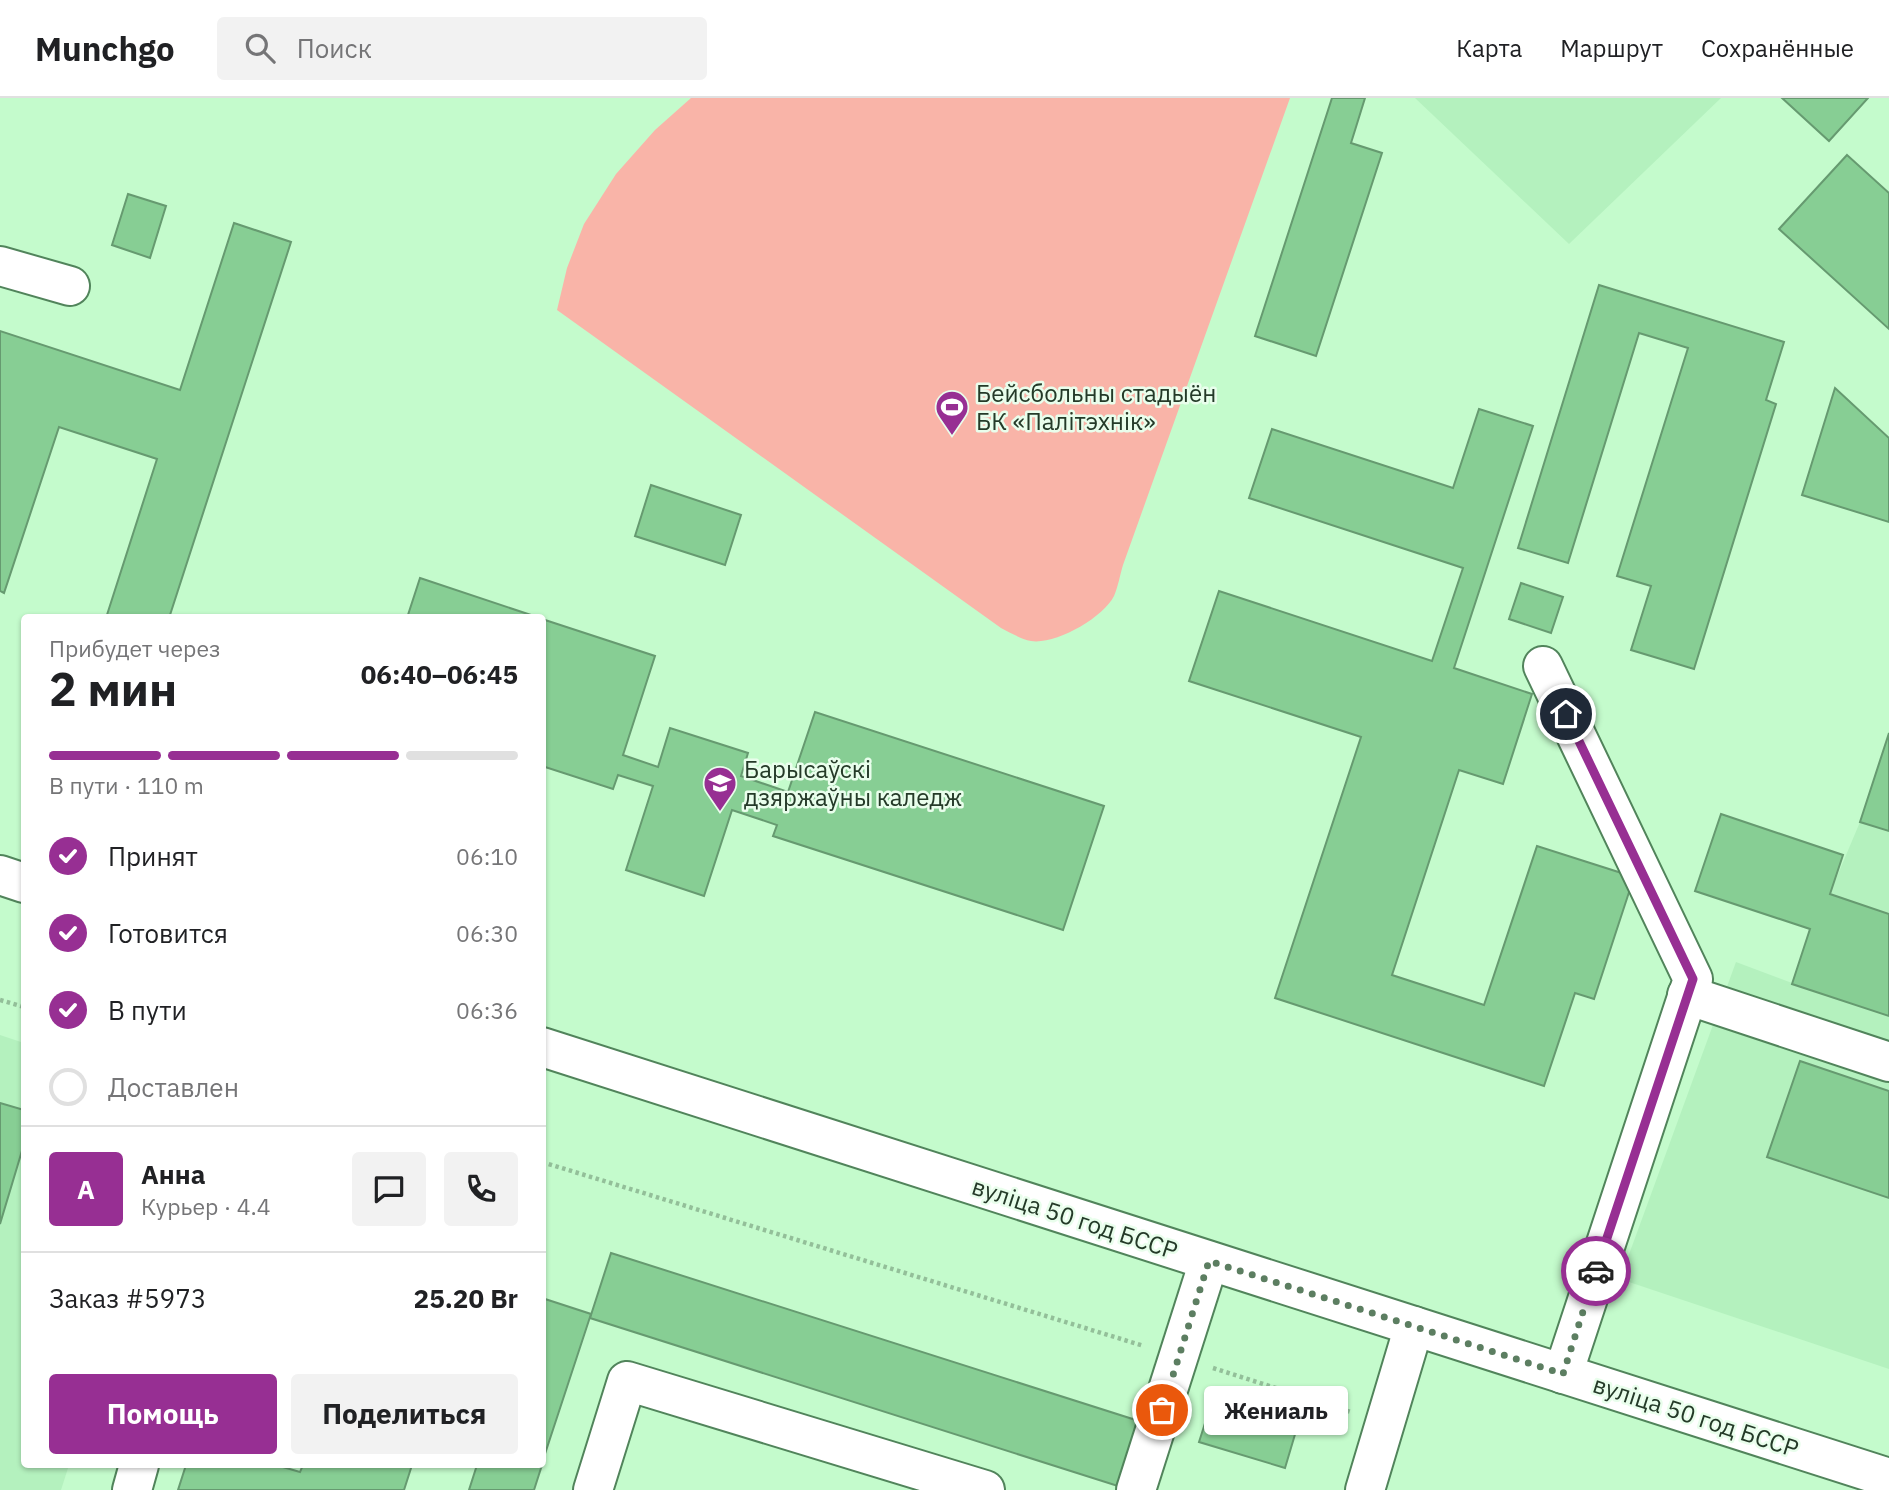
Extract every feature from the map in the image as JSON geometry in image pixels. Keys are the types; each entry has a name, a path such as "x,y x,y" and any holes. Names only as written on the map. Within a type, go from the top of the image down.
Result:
{"street":[{"path":"0,266 70,286"},
{"path":"1543,666 1693,979 1563,1374"},
{"path":"0,875 21,882"},
{"path":"1687,995 1889,1062"},
{"name":"вуліца 50 год БССР","path":"546,1048 1889,1478"},
{"path":"1136,1490 1209,1261"},
{"path":"1365,1490 1414,1326"},
{"path":"593,1490 627,1381 985,1490"}],"path":[{"path":"0,1000 21,1006"},
{"path":"546,1163 1179,1357 1385,1423"}],"shaded area":[{"name":"Бейсбольны стадыён БК «Палітэхнік»","path":"691,98 1290,98 1114,596 1100,613 1065,634 1041,641 1027,640 1001,628 557,310 567,268 584,224 616,174 655,130"},
{"path":"1415,98 1721,98 1569,244"},
{"path":"1860,822 1889,831 1889,1369 1620,1279 1736,962 1792,983"},
{"path":"0,1035 21,1042 21,1468 68,1468 61,1490 0,1490"}],"building":[{"path":"1332,98 1365,98 1351,143 1382,153 1316,356 1255,336"},
{"path":"1782,98 1868,98 1829,141"},
{"path":"1847,155 1889,193 1889,329 1779,229"},
{"path":"128,194 166,206 150,258 112,245"},
{"path":"234,223 291,242 170,614 107,614 157,459 59,427 4,593 0,591 0,331 180,390"},
{"path":"1599,285 1784,342 1766,400 1776,404 1694,669 1631,650 1651,586 1617,576 1688,348 1639,333 1568,563 1518,548"},
{"path":"1835,388 1889,438 1889,522 1802,495"},
{"path":"1479,409 1533,426 1454,668 1532,694 1503,784 1459,770 1392,975 1484,1005 1537,846 1634,877 1594,999 1575,993 1544,1086 1275,998 1361,737 1189,681 1219,591 1432,661 1463,568 1249,498 1272,429 1453,488"},
{"path":"651,485 741,515 725,565 635,536"},
{"path":"420,578 528,614 408,614"},
{"path":"1521,583 1563,597 1551,633 1509,619"},
{"path":"546,620 655,656 623,755 658,767 670,728 748,753 741,776 788,792 815,712 1104,806 1063,930 773,836 777,825 732,810 704,896 626,870 653,786 618,775 613,789 546,767"},
{"path":"1889,733 1889,831 1860,822"},
{"path":"1721,814 1843,855 1830,894 1889,914 1889,1016 1792,984 1810,929 1695,891"},
{"path":"1800,1061 1889,1091 1889,1198 1767,1157"},
{"path":"0,1103 21,1109 21,1154 0,1224"},
{"path":"611,1253 1142,1422 1121,1487 590,1318"},
{"path":"546,1299 591,1314 546,1451"},
{"path":"1214,1395 1299,1421 1285,1468 1199,1442"},
{"path":"185,1468 286,1468 300,1472 302,1468 411,1468 404,1490 178,1490"},
{"path":"476,1468 541,1468 534,1490 469,1490"}],"way so far":[{"path":"1162,1410 1209,1261 1563,1374 1596,1271"}],"place":[{"name":"Бейсбольны стадыён БК «Палітэхнік»","path":"952,437"},
{"name":"Барысаўскі дзяржаўны каледж","path":"720,813"},
{"name":"Жениаль","path":"1162,1410"}],"route":[{"path":"1566,714 1693,979 1596,1271"}]}
